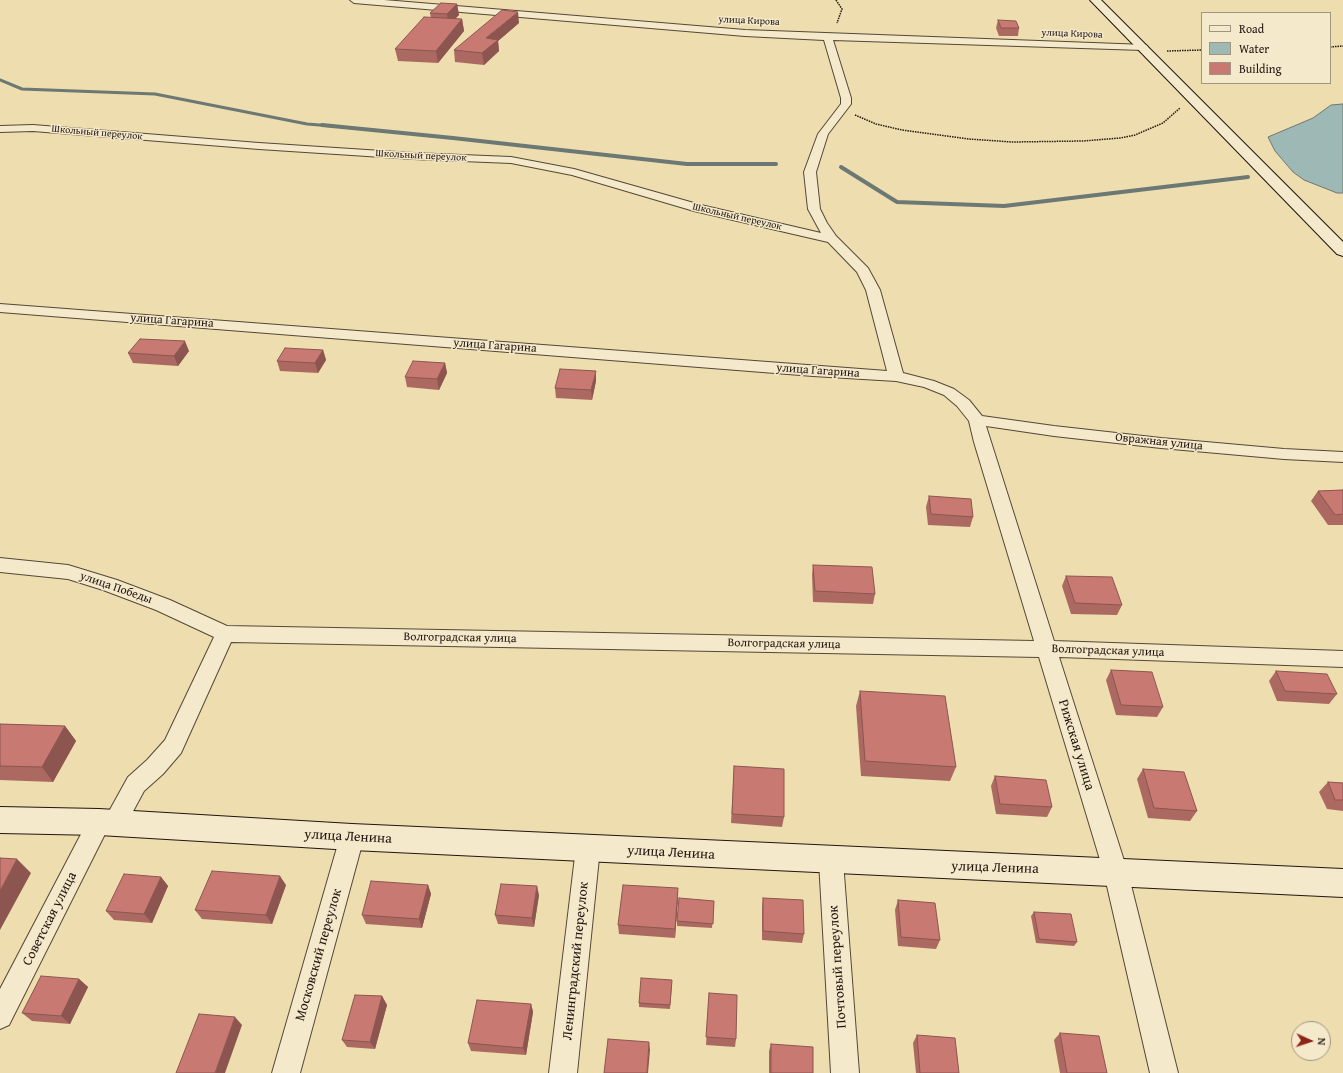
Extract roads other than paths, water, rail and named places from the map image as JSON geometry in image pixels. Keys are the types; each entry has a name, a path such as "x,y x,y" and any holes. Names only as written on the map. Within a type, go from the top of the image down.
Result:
{"main road":[{"path":"1095,0 1343,251"},
{"name":"улица Ленина","path":"0,820 107,822 352,837 831,861 1343,883"}],"street":[{"name":"улица Кирова","path":"354,0 746,32 828,37 1145,49"},
{"path":"828,37 846,98 846,104 823,134 814,157 810,172 814,209 832,239 863,271 873,290 896,376"},
{"name":"Школьный переулок","path":"0,129 33,128 259,146 413,156 511,160 574,172 698,208 832,239"},
{"name":"улица Гагарина","path":"0,308 896,376 929,384 950,392 963,403 977,420"},
{"name":"Овражная улица","path":"977,420 1054,431 1161,443 1284,454 1343,457"},
{"name":"Рижская улица","path":"977,420 982,442 1116,873 1164,1073"},
{"name":"улица Победы","path":"0,565 68,572 110,585 163,605 225,634"},
{"name":"Волгоградская улица","path":"225,634 1047,650 1343,659"},
{"name":"Советская улица","path":"0,1016 107,822 136,784 155,767 173,746 225,634"},
{"name":"Московский переулок","path":"286,1073 352,837"},
{"name":"Ленинградский переулок","path":"563,1073 588,848"},
{"name":"Почтовый переулок","path":"831,861 845,1073"}],"water":[{"path":"1343,104 1343,193 1337,193 1304,180 1293,172 1275,151 1268,137 1313,118 1331,105"}],"waterway":[{"path":"0,80 22,89 155,94 307,124 332,126"},
{"path":"322,125 687,164 776,164"},
{"path":"841,167 897,202 1004,206 1248,177"}]}
